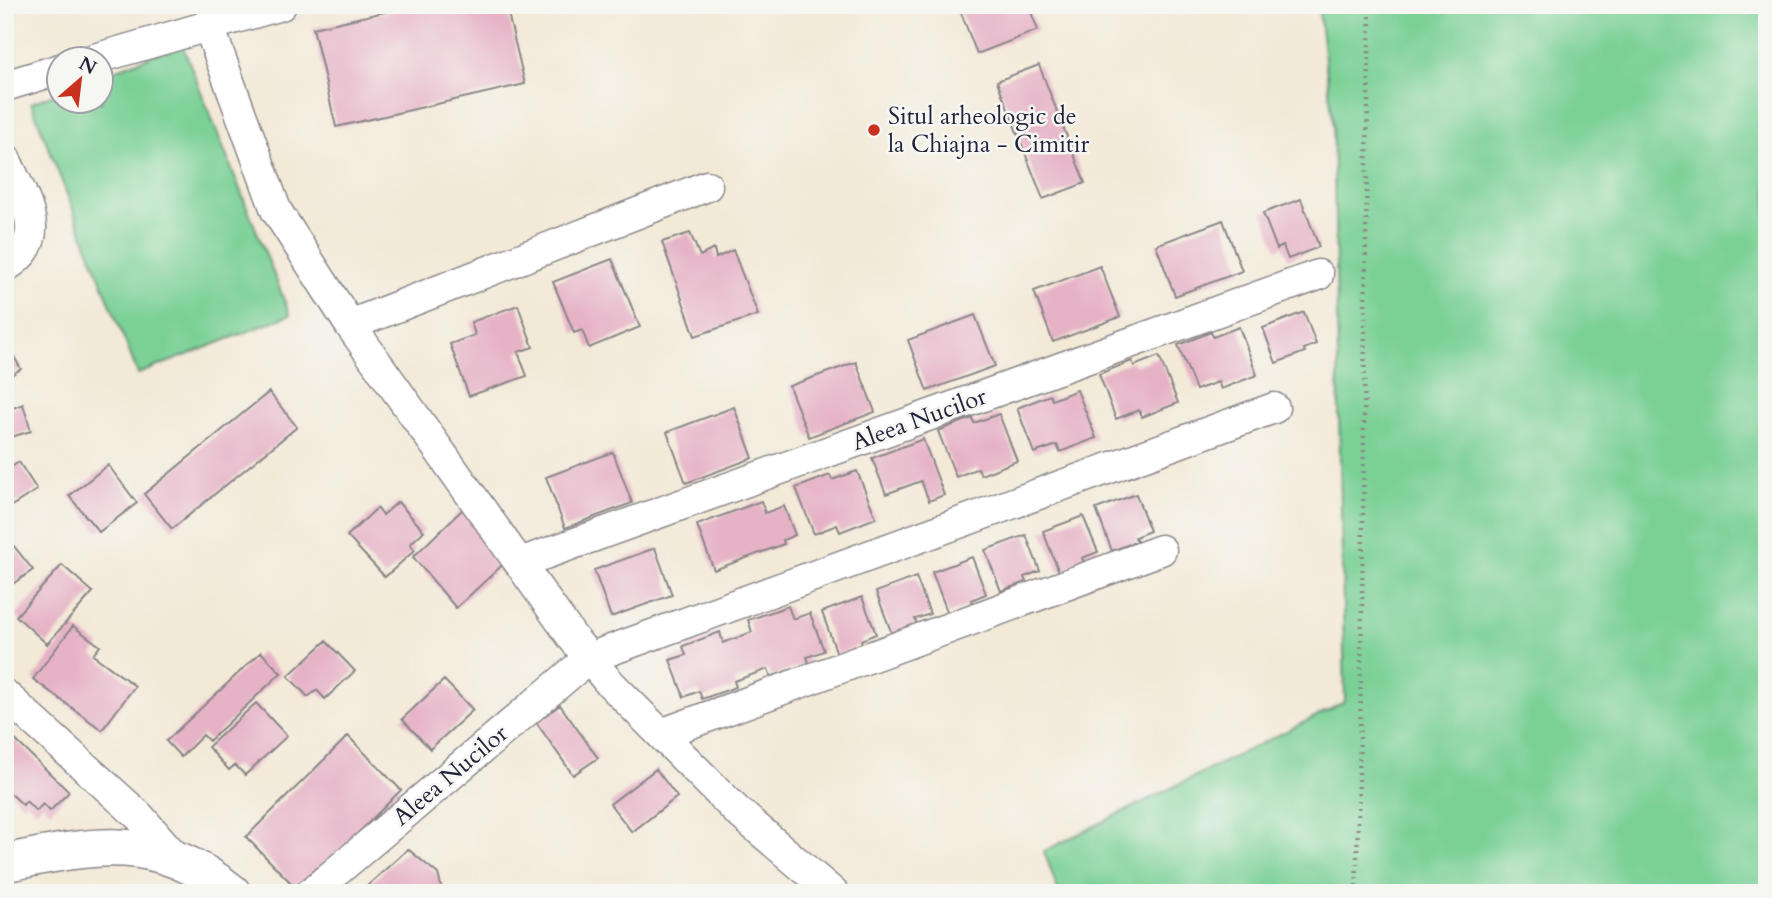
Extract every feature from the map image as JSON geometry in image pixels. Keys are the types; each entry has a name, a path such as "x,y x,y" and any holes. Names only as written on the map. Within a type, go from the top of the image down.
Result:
{"main road":[{"path":"5,863 85,847 118,845 174,857 232,893"}],"street":[{"path":"116,52 281,5"},
{"path":"208,24 276,210 350,325 520,563 589,658 661,734 736,810 833,893"},
{"path":"5,86 46,73"},
{"path":"5,158 33,226 32,240 23,254 5,267"},
{"path":"350,325 707,186"},
{"name":"Aleea Nucilor","path":"520,563 1318,275"},
{"name":"Aleea Nucilor","path":"311,893 589,658 1274,408"},
{"path":"661,734 1161,550"},
{"path":"5,695 115,793 174,857"}],"path":[{"path":"1356,893 1362,625 1363,279 1370,5"}],"green space":[{"path":"1318,5 1767,5 1767,893 1059,893 1044,851 1345,702 1333,121"},
{"path":"182,44 290,315 138,374 31,103 46,97 46,116 116,116 116,70"}],"building":[{"path":"416,5 506,5 525,84 336,127 313,28"},
{"path":"958,5 1028,5 1038,30 977,54"},
{"path":"1039,65 1085,183 1043,199 997,81"},
{"path":"5,188 25,230 5,258"},
{"path":"1301,199 1319,247 1288,259 1283,246 1277,249 1263,213"},
{"path":"1223,220 1242,271 1175,296 1156,245"},
{"path":"690,233 700,256 714,249 716,258 733,250 758,315 695,336 662,242"},
{"path":"612,259 640,327 589,348 582,330 574,333 553,282"},
{"path":"1100,266 1120,317 1053,342 1034,291"},
{"path":"518,305 533,347 518,352 527,376 469,396 450,344 475,335 471,322"},
{"path":"1304,312 1316,344 1304,349 1305,352 1276,363 1263,328"},
{"path":"975,315 995,366 927,391 908,340"},
{"path":"1239,327 1257,375 1221,389 1218,382 1196,390 1178,345 1211,332 1213,337"},
{"path":"5,341 21,369 5,379"},
{"path":"1159,356 1178,403 1142,417 1139,410 1116,419 1099,374 1132,361 1134,366"},
{"path":"856,362 875,412 809,437 789,386"},
{"path":"1077,390 1096,438 1060,452 1057,445 1034,453 1017,408 1050,395 1052,400"},
{"path":"269,392 297,427 172,529 144,494"},
{"path":"23,404 31,431 5,439 5,405 8,410"},
{"path":"734,407 753,458 686,483 667,432"},
{"path":"999,414 1017,461 981,475 978,468 956,477 938,431 972,418 974,423"},
{"path":"923,439 944,495 929,501 921,481 886,494 872,458"},
{"path":"613,452 632,503 565,528 546,477"},
{"path":"19,462 37,490 5,510 5,471"},
{"path":"108,465 137,503 99,532 69,496"},
{"path":"857,471 876,518 840,532 837,525 814,534 796,488 830,475 832,480"},
{"path":"1136,494 1150,531 1135,537 1137,541 1112,551 1096,509"},
{"path":"761,501 765,513 784,506 795,535 783,540 784,544 714,570 697,525"},
{"path":"398,502 424,531 410,544 415,550 385,577 347,536 377,508 383,515"},
{"path":"468,504 510,558 456,608 413,557"},
{"path":"1083,516 1098,552 1082,558 1084,562 1059,572 1043,531"},
{"path":"5,535 33,570 5,589"},
{"path":"1026,535 1040,571 1024,577 1026,582 1001,591 985,550"},
{"path":"655,548 672,595 611,617 594,570"},
{"path":"972,557 986,594 971,600 973,604 948,614 932,572"},
{"path":"62,565 93,592 47,644 16,616"},
{"path":"916,577 930,614 915,619 917,624 892,634 876,592"},
{"path":"862,597 876,634 861,640 862,644 837,654 822,612"},
{"path":"788,606 793,619 810,613 824,651 807,657 809,663 771,677 768,669 734,681 736,687 702,699 699,691 684,697 670,660 686,655 683,646 720,632 723,643 752,632 748,620"},
{"path":"73,626 100,646 93,655 135,686 102,730 33,679"},
{"path":"326,641 355,671 325,699 317,690 308,697 288,676"},
{"path":"261,652 281,673 209,741 203,735 181,757 166,741"},
{"path":"444,680 473,710 430,749 402,719"},
{"path":"256,703 287,736 245,775 235,765 229,770 208,747"},
{"path":"560,705 598,758 573,775 536,722"},
{"path":"5,730 69,792 50,811 43,804 36,811 26,801 23,805 5,788"},
{"path":"348,736 401,790 300,892 246,837"},
{"path":"656,769 677,797 632,832 610,804"},
{"path":"408,849 438,874 443,893 373,893 367,886"}],"place":[{"name":"Situl arheologic de la Chiajna - Cimitir","path":"874,130"}]}
